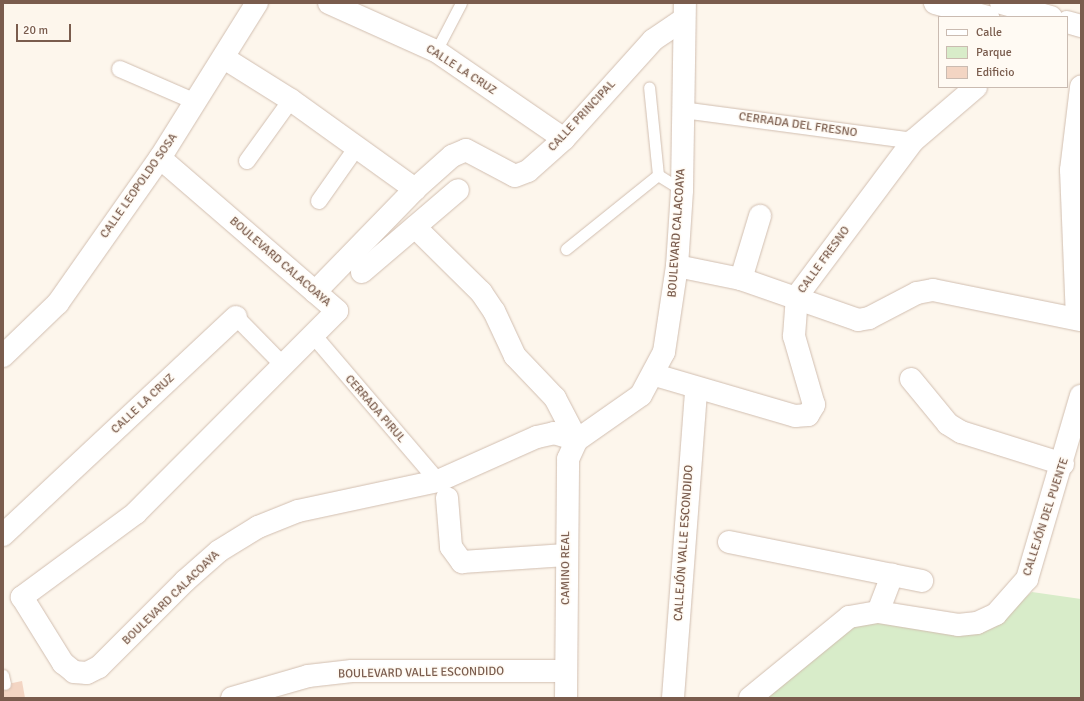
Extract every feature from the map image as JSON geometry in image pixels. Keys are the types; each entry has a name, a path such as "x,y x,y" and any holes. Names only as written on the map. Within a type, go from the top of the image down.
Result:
{"street":[{"name":"CALLE LEOPOLDO SOSA","path":"3,356 58,303 160,158 224,58 257,3"},
{"name":"CALLE LA CRUZ","path":"329,3 436,51 564,139"},
{"path":"935,3 984,16"},
{"path":"1001,3 1047,16"},
{"name":"BOULEVARD CALACOAYA","path":"160,158 337,311 314,336 282,364 136,513 22,597 63,663 74,672 87,673 99,667 185,581 219,551 258,527 298,511 442,489 537,437 554,433 577,440 624,410 641,395 655,375 664,352 677,266 682,190 684,12"},
{"name":"CALLE PRINCIPAL","path":"315,292 414,188 452,156 466,150 515,176 528,171 564,139 638,54 684,12"},
{"path":"1068,22 1081,26"},
{"path":"1068,38 1081,40"},
{"path":"224,58 291,100 414,188"},
{"path":"120,69 196,102"},
{"path":"677,266 741,279 797,296 844,318 858,320 870,318 917,293 932,290 1079,320 1076,170 1081,87"},
{"name":"CALLE FRESNO","path":"655,375 696,389 795,416 808,415 814,405 794,336 797,296 913,141 975,88"},
{"path":"247,160 291,100"},
{"name":"CERRADA DEL FRESNO","path":"682,110 913,141"},
{"path":"319,201 357,147"},
{"path":"362,272 458,190"},
{"path":"741,279 760,216"},
{"path":"415,227 480,292 494,311 515,356 556,398 577,440"},
{"name":"CALLE LA CRUZ","path":"3,535 236,317 282,364"},
{"name":"CERRADA PIRUL","path":"314,336 442,489"},
{"path":"911,379 948,424 961,432 1063,464"},
{"name":"CALLEJÓN VALLE ESCONDIDO","path":"673,698 696,389"},
{"name":"CALLEJÓN DEL PUENTE","path":"750,698 832,628 849,617 878,612 958,625 977,623 996,614 1028,579 1063,464 1081,396"},
{"name":"CAMINO REAL","path":"566,698 565,484 568,459 577,440"},
{"path":"442,489 451,547 462,562 566,554"},
{"path":"729,542 922,580"},
{"path":"878,612 892,575"},
{"name":"BOULEVARD VALLE ESCONDIDO","path":"232,698 308,676 352,671 566,672"}],"lane":[{"path":"436,51 461,3"},
{"path":"649,86 658,175"},
{"path":"658,175 682,190"},
{"path":"566,249 658,175"}],"green space":[{"path":"1032,592 1081,599 1081,698 756,698 862,619 998,619"}],"building":[{"path":"22,681 25,698 3,698 3,685"}]}
